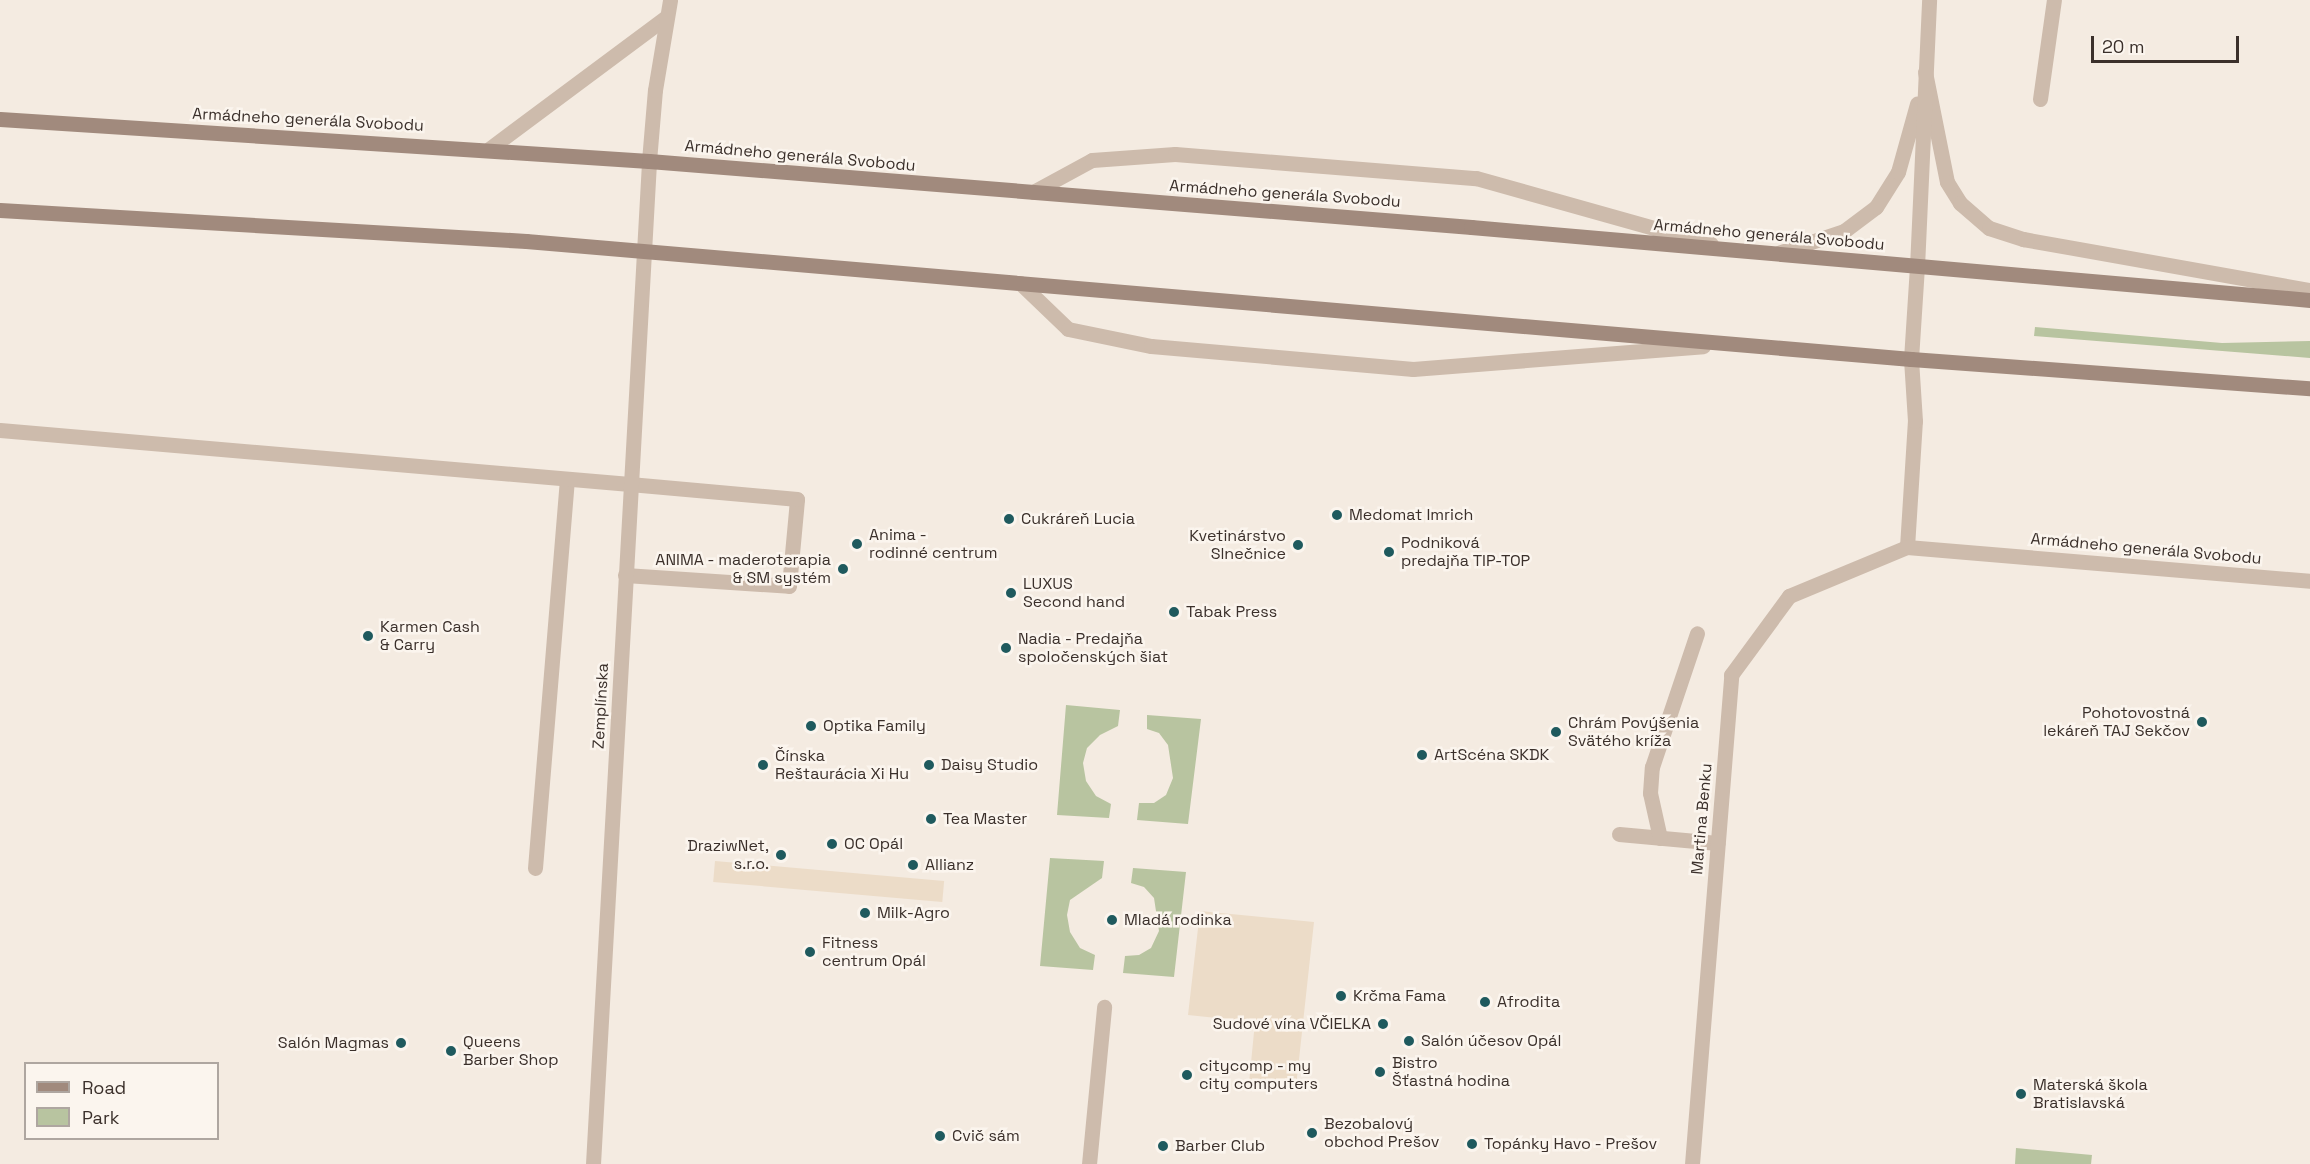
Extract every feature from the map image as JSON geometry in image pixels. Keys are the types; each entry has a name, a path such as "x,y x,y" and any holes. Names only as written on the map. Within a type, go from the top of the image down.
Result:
{"street":[{"path":"644,250 654,90 670,0"},
{"path":"1907,547 1915,421 1911,359 1929,0"},
{"path":"2040,99 2054,0"},
{"path":"489,149 666,17"},
{"path":"1775,254 1844,231 1876,207 1898,172 1925,72"},
{"path":"1925,72 1947,182 1960,203 1989,228 2023,239 2310,291"},
{"name":"Armádneho generála Svobodu","path":"0,119 649,161 2310,300"},
{"path":"1033,192 1092,160 1175,154 1476,178 1731,250"},
{"path":"0,210 644,250 1911,359 2310,388"},
{"name":"Zemplínska","path":"594,1164 644,250"},
{"path":"1020,284 1068,329 1151,346 1413,369 1730,344"},
{"path":"0,430 797,500 789,586 625,575"},
{"path":"535,868 567,478"},
{"name":"Armádneho generála Svobodu","path":"1907,547 2310,581"},
{"name":"Martina Benku","path":"1692,1164 1731,675 1789,596 1907,547"},
{"path":"1660,838 1650,793 1652,767 1697,633"},
{"path":"1619,834 1718,843"},
{"path":"1089,1164 1104,1007"}],"green space":[{"path":"2035,327 2222,343 2310,341 2310,358 2034,336"},
{"path":"1066,705 1120,710 1118,726 1100,735 1087,748 1083,763 1086,781 1096,796 1111,804 1109,818 1057,815"},
{"path":"1147,715 1201,719 1188,824 1137,820 1139,803 1154,803 1166,795 1173,778 1168,745 1159,733 1147,729"},
{"path":"1050,858 1104,861 1102,878 1070,900 1067,915 1070,932 1080,948 1095,955 1093,970 1040,966"},
{"path":"1133,868 1186,872 1174,977 1123,973 1125,956 1139,955 1151,948 1159,931 1154,898 1144,887 1131,883"},
{"path":"2016,1148 2092,1155 2091,1164 2015,1164"}],"shaded area":[{"path":"715,861 944,881 942,902 713,882"},
{"path":"1200,911 1314,922 1296,1087 1249,1083 1255,1022 1188,1015"}],"place":[{"name":"Medomat Imrich","path":"1337,515"},
{"name":"Cukráreň Lucia","path":"1009,519"},
{"name":"Anima - rodinné centrum","path":"857,544"},
{"name":"Kvetinárstvo Slnečnice","path":"1298,545"},
{"name":"Podniková predajňa TIP-TOP","path":"1389,552"},
{"name":"ANIMA - maderoterapia & SM systém","path":"843,569"},
{"name":"LUXUS Second hand","path":"1011,593"},
{"name":"Tabak Press","path":"1174,612"},
{"name":"Karmen Cash & Carry","path":"368,636"},
{"name":"Nadia - Predajňa spoločenských šiat","path":"1006,648"},
{"name":"Pohotovostná lekáreň TAJ Sekčov","path":"2202,722"},
{"name":"Optika Family","path":"811,726"},
{"name":"Chrám Povýšenia Svätého kríža","path":"1556,732"},
{"name":"ArtScéna SKDK","path":"1422,755"},
{"name":"Čínska Reštaurácia Xi Hu","path":"763,765"},
{"name":"Daisy Studio","path":"929,765"},
{"name":"Tea Master","path":"931,819"},
{"name":"OC Opál","path":"832,844"},
{"name":"DraziwNet, s.r.o.","path":"781,855"},
{"name":"Allianz","path":"913,865"},
{"name":"Milk-Agro","path":"865,913"},
{"name":"Mladá rodinka","path":"1112,920"},
{"name":"Fitness centrum Opál","path":"810,952"},
{"name":"Krčma Fama","path":"1341,996"},
{"name":"Afrodita","path":"1485,1002"},
{"name":"Sudové vína VČIELKA","path":"1383,1024"},
{"name":"Salón účesov Opál","path":"1409,1041"},
{"name":"Salón Magmas","path":"401,1043"},
{"name":"Queens Barber Shop","path":"451,1051"},
{"name":"Bistro Šťastná hodina","path":"1380,1072"},
{"name":"citycomp - my city computers","path":"1187,1075"},
{"name":"Materská škola Bratislavská","path":"2021,1094"},
{"name":"Bezobalový obchod Prešov","path":"1312,1133"},
{"name":"Cvič sám","path":"940,1136"},
{"name":"Topánky Havo - Prešov","path":"1472,1144"},
{"name":"Barber Club","path":"1163,1146"}]}
